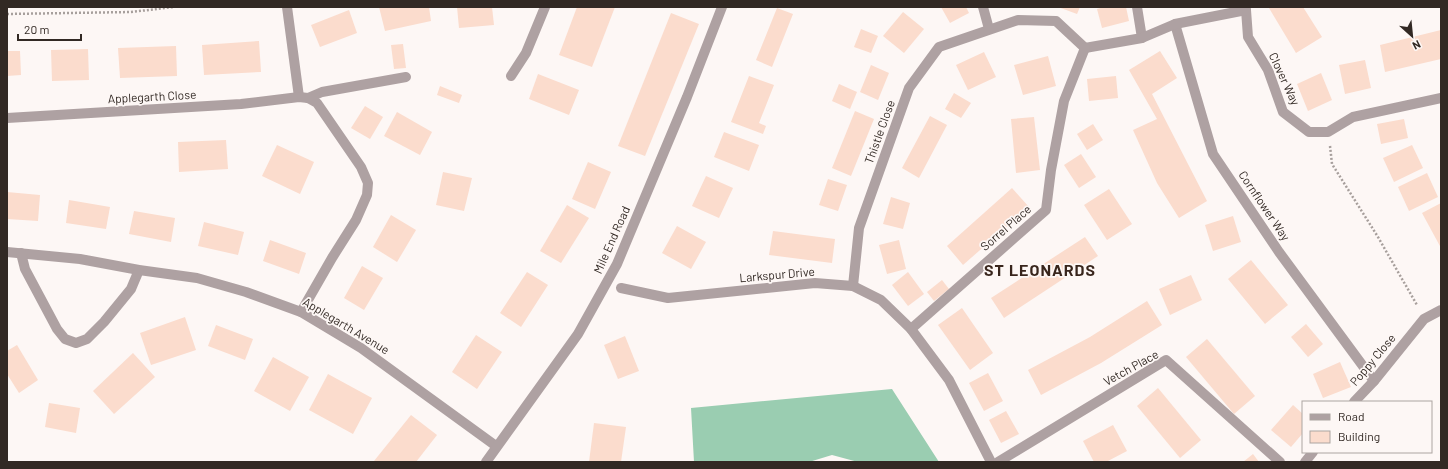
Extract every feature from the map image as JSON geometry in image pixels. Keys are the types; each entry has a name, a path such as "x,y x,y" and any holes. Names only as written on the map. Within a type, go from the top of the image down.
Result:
{"street":[{"path":"287,7 303,97 317,103 361,167 368,184 367,195 356,220 301,312"},
{"path":"511,76 526,53 545,7"},
{"name":"Mile End Road","path":"486,462 496,446 578,334 614,271 684,104 722,7"},
{"path":"983,7 989,29"},
{"path":"1137,7 1142,38"},
{"path":"1085,48 1142,38 1175,24 1247,9"},
{"name":"Clover Way","path":"1247,9 1248,37 1268,70 1283,112 1309,132 1328,132"},
{"name":"Thistle Close","path":"853,286 859,228 909,88 939,47 1018,20 1056,21 1085,48"},
{"name":"Cornflower Way","path":"1175,24 1213,154 1279,252 1374,381"},
{"name":"Sorrel Place","path":"911,329 1046,210 1051,170 1064,101 1085,48"},
{"name":"Applegarth Close","path":"7,118 241,104 303,97 406,76"},
{"path":"1328,132 1353,117 1441,98"},
{"name":"Applegarth Avenue","path":"7,252 80,259 139,270 198,278 246,292 301,312 361,348 496,446"},
{"path":"21,253 25,269 57,329 65,339 76,343 87,339 104,322 132,289 139,270"},
{"name":"Larkspur Drive","path":"621,288 668,298 815,283 853,286 881,300 911,329 950,380 991,462"},
{"path":"1424,319 1441,310"},
{"name":"Poppy Close","path":"1355,401 1374,381 1424,319"},
{"name":"Vetch Place","path":"998,462 1166,360 1280,462"},
{"path":"1305,462 1312,453"}],"path":[{"path":"7,14 131,12 174,7"},
{"path":"1328,132 1332,164 1378,237 1424,319"}],"green space":[{"path":"892,389 939,462 858,462 832,455 809,462 694,462 691,408"}],"building":[{"path":"379,7 429,7 431,21 385,31"},
{"path":"457,7 492,7 494,25 459,28"},
{"path":"577,7 615,7 592,67 559,55"},
{"path":"941,7 966,7 969,13 950,23"},
{"path":"1058,7 1080,7 1077,14"},
{"path":"1104,7 1126,7 1129,21 1102,28 1097,9"},
{"path":"1303,7 1322,37 1296,53 1269,8"},
{"path":"777,8 793,14 772,67 756,60"},
{"path":"349,10 357,33 320,47 311,25"},
{"path":"903,12 924,29 904,53 883,36"},
{"path":"671,13 699,24 645,156 618,146"},
{"path":"861,29 878,36 871,53 854,47"},
{"path":"1441,30 1441,59 1385,72 1380,45"},
{"path":"259,41 261,72 204,75 202,45"},
{"path":"403,44 406,68 394,69 391,45"},
{"path":"176,46 177,76 120,78 118,48"},
{"path":"88,49 89,80 52,81 51,50"},
{"path":"7,51 20,51 21,75 7,76"},
{"path":"1160,51 1177,78 1152,94 1207,201 1179,218 1157,183 1133,130 1157,119 1129,70"},
{"path":"984,52 996,77 968,90 956,65"},
{"path":"1048,56 1056,86 1023,95 1014,65"},
{"path":"1365,60 1371,88 1345,94 1339,65"},
{"path":"871,65 889,73 878,100 860,92"},
{"path":"1321,73 1332,100 1308,111 1297,84"},
{"path":"538,74 579,90 569,115 529,99"},
{"path":"749,76 774,85 759,123 766,126 763,134 731,122"},
{"path":"1116,76 1118,98 1089,101 1087,79"},
{"path":"839,84 857,92 850,109 832,101"},
{"path":"440,86 462,95 459,103 437,95"},
{"path":"954,93 971,103 961,118 945,109"},
{"path":"365,106 383,117 370,139 351,128"},
{"path":"855,111 874,119 851,176 832,168"},
{"path":"397,112 432,132 420,155 384,136"},
{"path":"930,116 947,125 919,178 902,168"},
{"path":"1034,117 1040,170 1016,173 1011,119"},
{"path":"1404,119 1408,138 1381,144 1377,124"},
{"path":"1093,124 1103,140 1087,150 1077,134"},
{"path":"724,132 759,145 749,171 714,157"},
{"path":"226,140 228,169 179,172 178,142"},
{"path":"277,145 314,162 300,194 262,176"},
{"path":"1412,145 1423,168 1394,182 1383,158"},
{"path":"1081,154 1096,177 1079,188 1064,165"},
{"path":"588,162 611,172 595,209 572,199"},
{"path":"443,172 472,178 464,211 436,205"},
{"path":"1427,173 1438,197 1409,211 1398,187"},
{"path":"706,176 733,188 719,218 692,206"},
{"path":"828,179 847,185 838,211 819,205"},
{"path":"1012,188 1029,207 963,265 947,246"},
{"path":"1109,189 1132,224 1107,240 1084,205"},
{"path":"7,192 40,195 38,221 7,219"},
{"path":"891,197 910,203 903,229 883,224"},
{"path":"69,200 110,207 106,229 66,223"},
{"path":"1441,203 1441,248 1422,213"},
{"path":"567,205 589,218 561,263 540,251"},
{"path":"134,211 175,218 171,242 129,234"},
{"path":"391,215 416,230 397,262 373,247"},
{"path":"1233,216 1241,242 1213,251 1205,225"},
{"path":"204,222 244,232 238,255 198,246"},
{"path":"677,226 706,242 691,269 662,253"},
{"path":"773,231 835,239 832,263 769,255"},
{"path":"1085,237 1098,256 1004,318 991,298"},
{"path":"270,240 306,253 299,274 263,261"},
{"path":"899,240 906,269 887,274 879,245"},
{"path":"1251,260 1288,305 1265,324 1228,279"},
{"path":"362,266 383,278 364,310 344,298"},
{"path":"527,272 548,285 521,327 500,313"},
{"path":"908,272 924,294 908,306 892,285"},
{"path":"1191,275 1202,300 1170,315 1159,289"},
{"path":"942,280 949,289 934,301 927,292"},
{"path":"1147,301 1162,325 1101,363 1041,395 1028,370 1090,337"},
{"path":"962,308 993,353 970,370 938,325"},
{"path":"185,317 196,350 151,365 140,333"},
{"path":"1306,324 1323,344 1308,357 1291,337"},
{"path":"216,325 253,339 245,360 208,346"},
{"path":"476,335 502,352 477,389 452,372"},
{"path":"625,336 639,371 618,379 604,345"},
{"path":"1207,339 1255,396 1234,414 1186,357"},
{"path":"17,345 38,380 19,393 7,374 7,351"},
{"path":"133,353 155,377 114,414 93,391"},
{"path":"273,357 309,377 290,411 254,391"},
{"path":"1340,362 1351,387 1323,398 1313,374"},
{"path":"988,373 1003,401 984,411 969,383"},
{"path":"328,374 372,398 353,434 309,410"},
{"path":"1158,388 1201,440 1180,458 1137,406"},
{"path":"49,403 80,408 76,433 45,427"},
{"path":"1293,405 1302,413 1302,434 1291,447 1271,430"},
{"path":"1006,411 1019,434 1001,443 989,420"},
{"path":"411,415 437,435 416,462 375,462 374,461"},
{"path":"594,423 626,427 621,462 589,462"},
{"path":"1113,425 1127,451 1106,462 1094,462 1083,441"},
{"path":"1253,454 1259,462 1243,462"}],"district":[{"name":"ST LEONARDS","path":"1040,270"}]}
